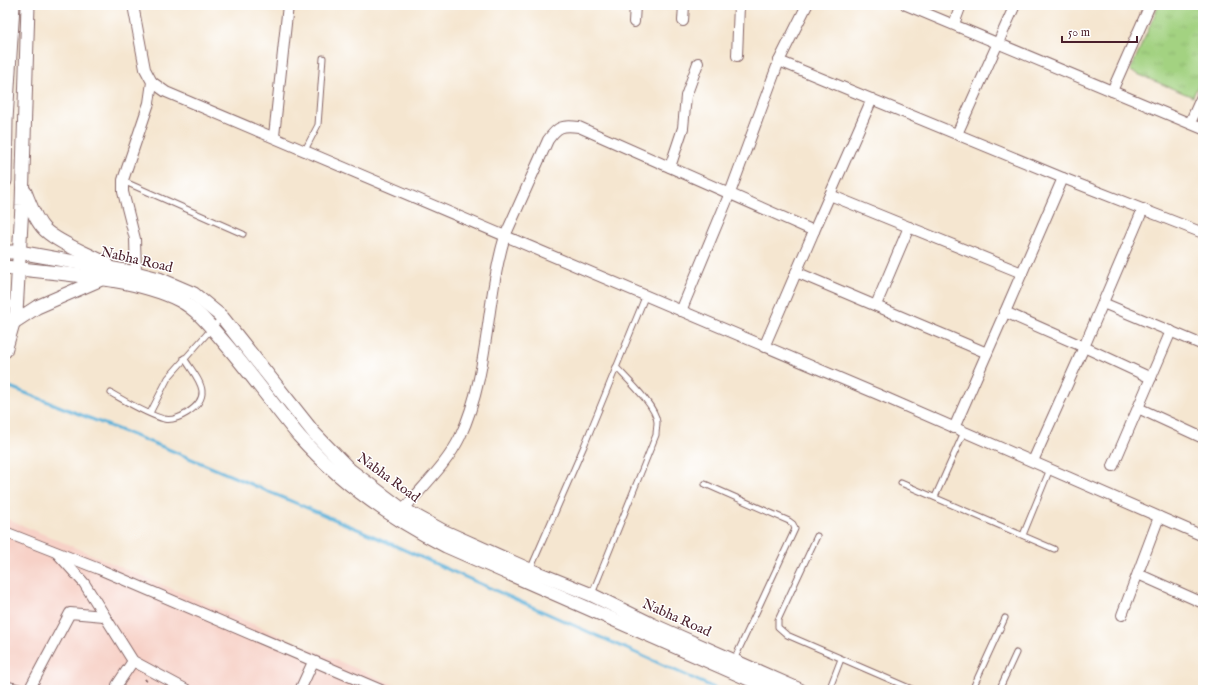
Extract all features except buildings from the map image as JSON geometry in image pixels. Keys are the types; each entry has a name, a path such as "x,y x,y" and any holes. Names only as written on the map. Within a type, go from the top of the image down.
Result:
{"main road":[{"path":"5,181 7,49 12,5"},
{"path":"5,351 16,313 19,269 28,5"},
{"path":"22,187 31,207 45,229 54,236 117,270"},
{"name":"Nabha Road","path":"5,252 19,252 117,270 159,279 183,289 209,305 222,317 314,433 350,470 404,509 528,575 774,690"},
{"name":"Nabha Road","path":"5,267 101,279 150,288 181,301 212,327 299,436 321,458 360,493 413,530 446,546 528,575 592,595 653,625 800,690"},
{"path":"14,322 37,307 101,279"}],"street":[{"path":"133,5 145,69 152,82 166,92 274,136 1203,536"},
{"path":"274,136 288,5"},
{"path":"634,5 634,22"},
{"path":"683,21 684,5"},
{"path":"737,56 739,5"},
{"path":"681,311 730,193 779,61 806,5"},
{"path":"906,5 1203,128"},
{"path":"954,24 961,5"},
{"path":"957,134 1015,5"},
{"path":"1112,91 1150,5"},
{"path":"779,61 1063,178 1203,233"},
{"path":"670,167 683,128 686,96 698,63"},
{"path":"136,274 134,239 123,192 123,180 149,103 152,82"},
{"path":"1190,123 1203,94"},
{"path":"764,347 872,99"},
{"path":"404,509 445,461 459,438 471,410 483,361 494,278 505,236 548,140 556,129 566,125 578,127 814,231"},
{"path":"954,428 1063,178"},
{"path":"830,195 1022,273"},
{"path":"1033,462 1143,209"},
{"path":"876,305 909,227"},
{"path":"796,272 987,352"},
{"path":"1103,303 1203,345"},
{"path":"1005,312 1151,378"},
{"path":"1113,466 1171,331"},
{"path":"1138,408 1203,438"},
{"path":"1122,615 1159,517"},
{"path":"5,532 99,569 381,690"},
{"path":"56,552 84,583 133,661 187,690"},
{"path":"84,583 84,576 89,570 99,569"},
{"path":"1138,574 1203,603"},
{"path":"29,690 70,613 104,616"},
{"path":"117,685 133,661"},
{"path":"300,690 313,662"},
{"path":"5,686 21,690"}],"lane":[{"path":"305,150 318,125 323,58"},
{"path":"123,180 243,234"},
{"path":"528,575 645,296"},
{"path":"150,413 168,378 184,358 222,317"},
{"path":"111,393 150,413 166,419 174,419 197,406 202,400 203,393 200,384 184,358"},
{"path":"592,595 656,434 657,422 654,412 616,366"},
{"path":"935,497 964,432"},
{"path":"1023,535 1050,469"},
{"path":"901,483 1054,549"},
{"path":"705,484 789,521 794,524 795,529 734,660"},
{"path":"817,536 778,620 778,626 787,635 914,690"},
{"path":"972,690 1005,618"},
{"path":"999,690 1016,653"},
{"path":"829,690 841,659"}],"shaded area":[{"path":"5,518 86,552 406,690 5,690"}],"green space":[{"path":"1159,5 1203,5 1203,74 1193,97 1130,71"}],"waterway":[{"path":"5,385 163,447 362,531 719,690"}]}
